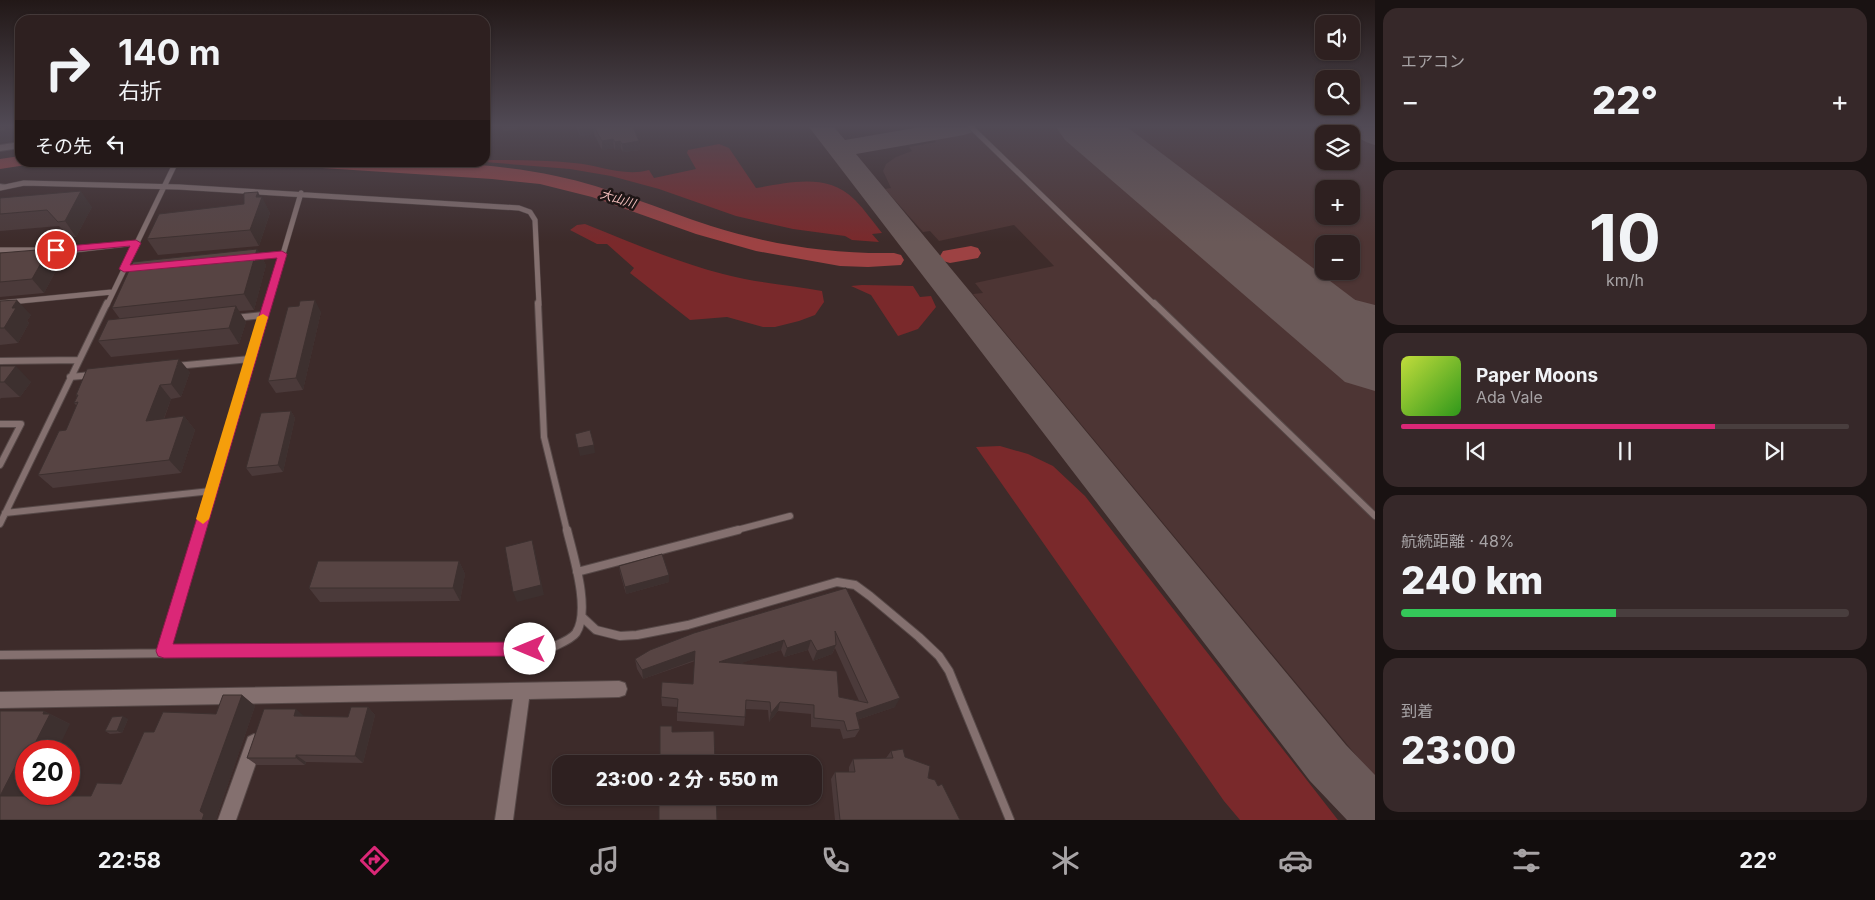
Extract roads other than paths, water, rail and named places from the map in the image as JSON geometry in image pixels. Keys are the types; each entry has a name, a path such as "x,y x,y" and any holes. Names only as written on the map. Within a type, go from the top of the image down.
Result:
{"street":[{"path":"0,700 619,689"},
{"path":"504,820 522,690"},
{"path":"264,714 270,696"},
{"path":"227,820 258,731"}],"lane":[{"path":"1011,165 1375,516"},
{"path":"0,524 173,167"},
{"path":"0,655 164,651 549,649 575,634 582,617 577,572 544,437 533,215 519,208 302,193 164,186 24,183 1,187"},
{"path":"164,651 263,315 302,193"},
{"path":"0,250 75,250 136,243"},
{"path":"243,258 282,254"},
{"path":"124,269 133,268"},
{"path":"0,303 112,292"},
{"path":"225,319 263,315"},
{"path":"92,334 101,333"},
{"path":"165,368 250,359"},
{"path":"0,361 79,360"},
{"path":"70,377 99,374"},
{"path":"0,424 21,424 0,465"},
{"path":"5,513 211,491"},
{"path":"577,572 790,516"},
{"path":"582,617 596,630 620,636 637,635 688,625 837,582 854,585 919,637 939,656 952,679 1010,820"}],"waterway":[{"name":"大山川","path":"391,167 540,178 598,193 703,230 756,245 812,256 840,259 894,260"},
{"name":"大山川","path":"950,256 971,253"}]}
